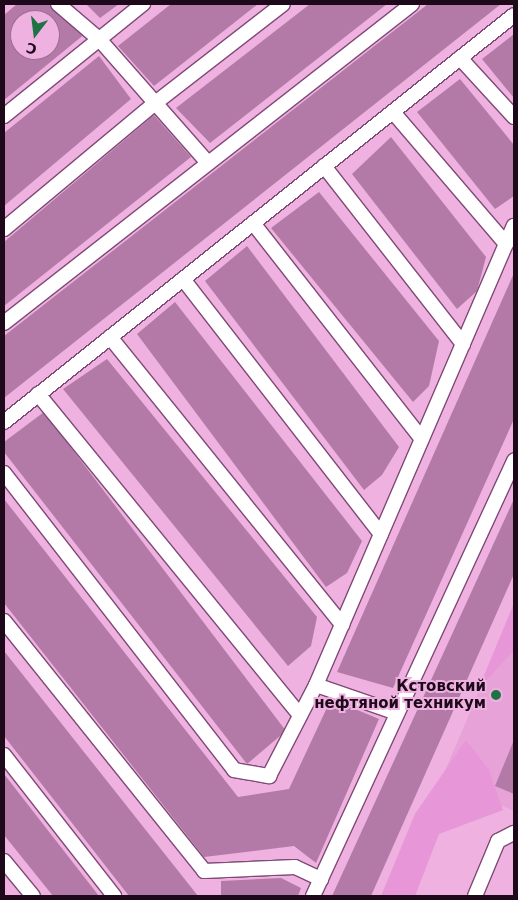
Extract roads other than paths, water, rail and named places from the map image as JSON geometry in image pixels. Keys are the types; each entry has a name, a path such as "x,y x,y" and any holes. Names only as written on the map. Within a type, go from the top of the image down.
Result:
{"lane":[{"path":"58,4 99,39 154,104 208,163"},
{"path":"4,116 143,4"},
{"path":"4,229 154,104 283,4"},
{"path":"4,322 412,4"},
{"path":"4,422 514,15"},
{"path":"460,58 514,118"},
{"path":"393,112 506,244"},
{"path":"324,166 463,344"},
{"path":"253,223 422,439"},
{"path":"4,473 234,770 270,776 316,685 514,226"},
{"path":"183,279 381,534"},
{"path":"110,337 342,625"},
{"path":"38,394 300,715"},
{"path":"313,896 513,467"},
{"path":"4,621 204,871 295,867 321,879"},
{"path":"316,685 398,713"},
{"path":"4,755 114,896"},
{"path":"476,896 498,841 514,832"},
{"path":"4,861 33,896"}],"place":[{"name":"Кстовский нефтяной техникум","path":"496,695"}]}
